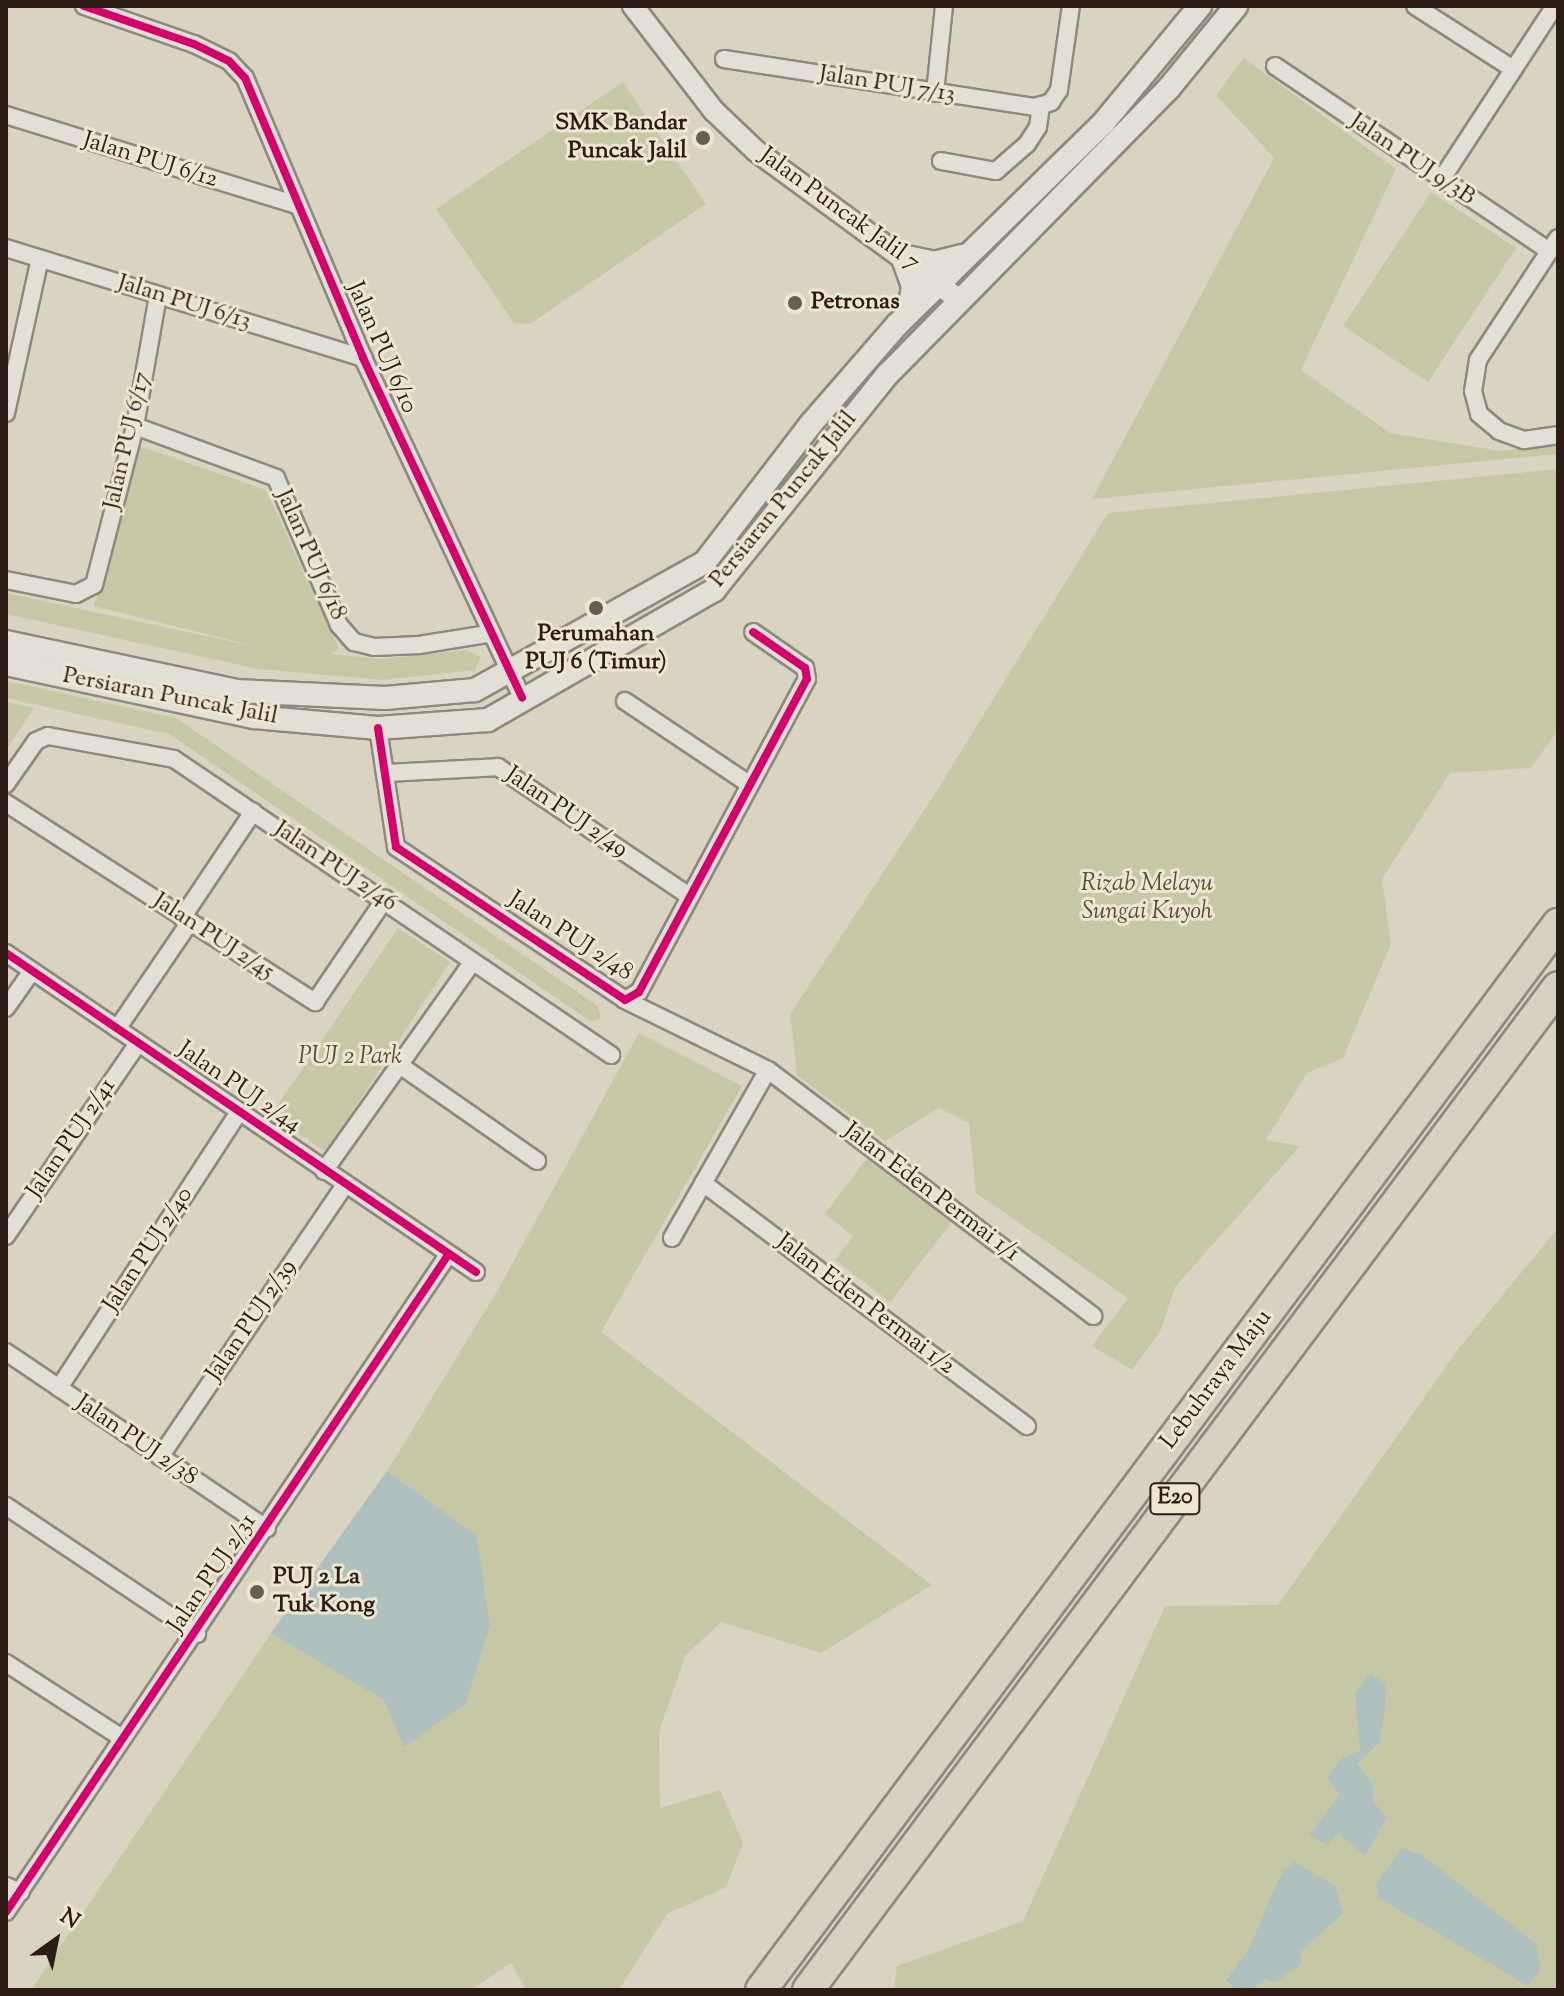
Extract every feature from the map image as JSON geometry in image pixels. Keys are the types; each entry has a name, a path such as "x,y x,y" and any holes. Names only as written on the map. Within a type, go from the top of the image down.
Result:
{"highway":[{"name":"Lebuhraya Maju","path":"761,1990 1558,924"},
{"name":"Lebuhraya Maju","path":"808,1990 1558,987"}],"main road":[{"name":"Persiaran Puncak Jalil","path":"6,642 236,691 309,698 475,690 705,562 810,425 909,312 1104,122 1200,6"},
{"name":"Persiaran Puncak Jalil","path":"6,664 254,717 378,728 488,720 714,590 852,415 958,299 1169,88 1236,6"},
{"path":"902,256 934,263 966,255"},
{"path":"902,256 913,286 909,312"}],"street":[{"name":"Jalan PUJ 6/10","path":"84,6 182,39 229,61 245,78 363,358 488,634 522,698"},
{"name":"Jalan Puncak Jalil 7","path":"633,6 714,111 756,151 800,188 902,256 958,299"},
{"path":"935,93 944,6"},
{"path":"941,161 996,171 1027,144 1067,63 1071,6"},
{"path":"1415,6 1513,69"},
{"path":"1441,180 1555,6"},
{"name":"Jalan PUJ 7/13","path":"724,59 935,93 1046,103"},
{"name":"Jalan PUJ 9/3B","path":"1275,66 1441,180 1554,245"},
{"name":"Jalan PUJ 6/12","path":"6,115 296,205"},
{"path":"1554,245 1478,360 1473,402 1489,423 1510,436 1524,440 1558,435"},
{"name":"Jalan PUJ 6/13","path":"6,248 363,358"},
{"path":"6,413 40,259"},
{"name":"Jalan PUJ 6/17","path":"6,580 76,594 94,585 135,426 158,295"},
{"name":"Jalan PUJ 6/18","path":"135,426 276,478 339,625 354,642 374,647 419,645 488,634"},
{"name":"Jalan PUJ 2/48","path":"378,728 398,848 625,1000 639,992 808,671 753,632"},
{"path":"625,701 749,784"},
{"name":"Jalan PUJ 2/46","path":"6,784 36,741 62,736 174,759 385,899 472,963 611,1055"},
{"name":"Jalan PUJ 2/49","path":"385,773 498,767 689,896"},
{"name":"Jalan PUJ 2/45","path":"6,803 315,1002 385,899"},
{"path":"117,1029 253,812"},
{"name":"Jalan PUJ 2/44","path":"6,953 476,1272"},
{"path":"324,1171 472,963"},
{"path":"6,1008 32,971"},
{"name":"Jalan Eden Permai 1/1","path":"625,1000 768,1070 1093,1316"},
{"name":"Jalan PUJ 2/41","path":"6,1236 138,1043"},
{"path":"401,1066 537,1161"},
{"path":"672,1238 768,1070"},
{"name":"Jalan PUJ 2/40","path":"59,1388 239,1112"},
{"name":"Jalan Eden Permai 1/2","path":"703,1183 1027,1426"},
{"name":"Jalan PUJ 2/39","path":"160,1457 345,1185"},
{"name":"Jalan PUJ 2/31","path":"6,1912 14,1889 197,1634 448,1255"},
{"name":"Jalan PUJ 2/38","path":"6,1352 267,1529"},
{"path":"6,1506 197,1634"},
{"path":"9,1672 122,1738"}],"green space":[{"path":"1244,58 1396,169 1301,370 1390,433 1501,451 1558,445 1558,454 1092,499 1274,158 1216,95"},
{"path":"623,82 706,204 530,324 514,323 436,209"},
{"path":"1431,192 1516,248 1428,382 1343,326"},
{"path":"139,446 266,490 339,649 330,654 382,659 467,650 481,657 475,670 383,680 258,669 6,614 6,593 266,649 94,606"},
{"name":"Rizab Melayu Sungai Kuyoh","path":"1558,469 1558,730 1531,768 1450,773 1382,879 1391,944 1343,1058 1307,1073 1266,1140 1300,1146 1175,1287 1161,1330 1132,1370 1092,1346 1128,1298 976,1193 969,1123 939,1108 885,1141 797,1075 790,1014 936,792 1108,513"},
{"path":"6,681 176,718 598,1006 601,1019 590,1021 169,734 6,698"},
{"path":"6,702 34,708 6,750"},
{"name":"PUJ 2 Park","path":"398,928 450,962 326,1152 271,1115"},
{"path":"639,1033 742,1086 601,1332 932,1585 821,1653 721,1622 685,1656 659,1732 660,1808 720,1790 743,1843 726,1887 667,1914 619,1990 526,1990 511,1963 471,1990 31,1990 271,1633 385,1700 476,1535 387,1471 496,1293"},
{"path":"867,1158 952,1222 890,1302 835,1260 853,1236 825,1214"},
{"path":"1558,1228 1558,1990 894,1990 897,1966 1023,1921 1165,1606 1278,1605 1459,1348"}],"shaded area":[{"path":"387,1471 476,1535 490,1625 466,1703 404,1747 384,1700 271,1633"},
{"path":"1370,1673 1385,1684 1386,1703 1380,1742 1357,1764 1374,1786 1373,1802 1387,1817 1365,1856 1338,1833 1328,1845 1309,1835 1340,1795 1327,1777 1343,1757 1360,1751 1355,1693"},
{"path":"1402,1848 1422,1855 1536,1944 1541,1968 1528,1986 1379,1898 1376,1884"},
{"path":"1295,1862 1335,1886 1343,1913 1300,1952 1302,1963 1275,1983 1265,1979 1252,1990 1237,1990 1226,1980 1249,1948 1283,1870"}],"cycle path":[{"path":"84,6 194,44 229,61 245,78 363,358 522,698"},
{"path":"378,728 396,847 625,1000 639,992 807,679 805,668 753,632"},
{"path":"6,953 476,1272"},
{"path":"6,1912 448,1255"}],"place":[{"name":"SMK Bandar Puncak Jalil","path":"703,138"},
{"name":"Petronas","path":"795,303"},
{"name":"Perumahan PUJ 6 (Timur)","path":"596,608"},
{"name":"PUJ 2 La Tuk Kong","path":"257,1592"}]}
